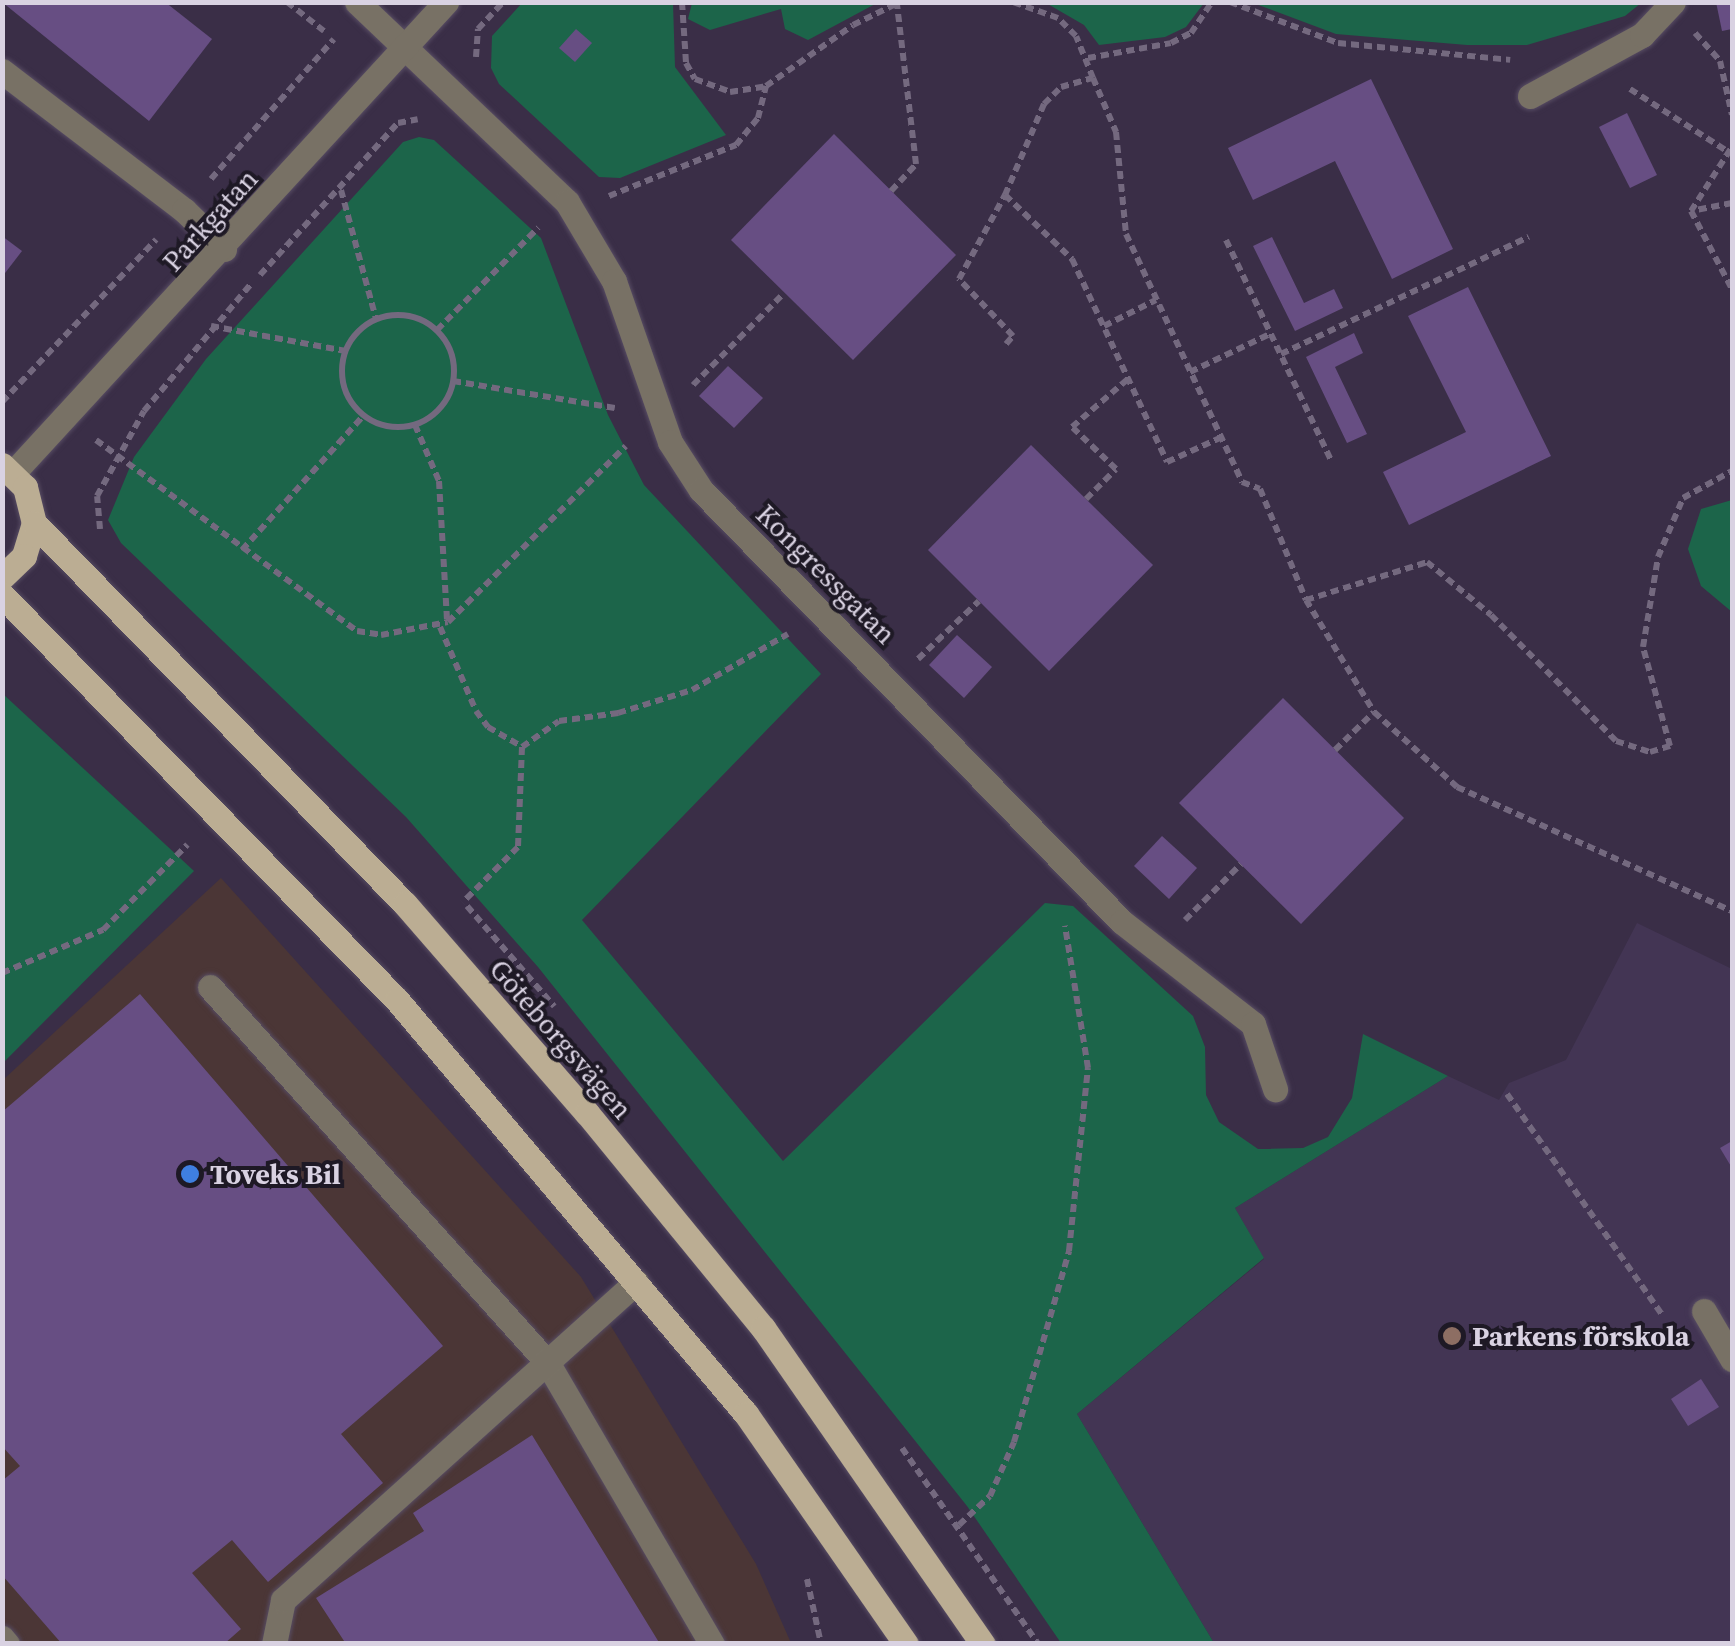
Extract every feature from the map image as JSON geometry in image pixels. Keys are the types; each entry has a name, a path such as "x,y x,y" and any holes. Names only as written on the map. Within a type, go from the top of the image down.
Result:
{"main road":[{"name":"Göteborgsvägen","path":"8,469 29,496 34,524 405,904 587,1113 763,1328 983,1644"},
{"path":"2,577 24,556 34,524"},
{"path":"2,595 396,1000 746,1414 906,1644"}],"street":[{"name":"Kongressgatan","path":"357,2 568,202 594,239 670,442 701,490 1122,922 1253,1024 1275,1089"},
{"name":"Parkgatan","path":"8,469 224,249 446,2"},
{"path":"1530,96 1652,28 1672,4"},
{"path":"2,71 184,210 224,249"},
{"path":"210,987 547,1362 712,1644"},
{"path":"274,1644 283,1600 636,1282"},
{"path":"1704,1311 1732,1360"}],"path":[{"path":"286,2 335,40"},
{"path":"476,63 478,30 503,2"},
{"path":"682,2 681,43 695,80 730,92 766,86 853,25 898,3 916,164 891,191"},
{"path":"1013,2 1058,18 1088,58 1116,132 1126,234 1242,482 1260,489 1306,600 1374,712 1457,787 1732,912"},
{"path":"1088,58 1171,43 1191,34 1212,2"},
{"path":"1230,2 1338,43 1510,60 1530,96"},
{"path":"1672,4 1720,61 1732,115"},
{"path":"1590,64 1731,150 1691,212"},
{"path":"1006,344 1014,336 959,279 1005,194 1044,104 1061,87 1093,78"},
{"path":"608,197 736,145 758,118 766,86"},
{"path":"418,119 398,123 212,326 144,411 119,459 357,631 381,635 440,627 448,622 632,440"},
{"path":"341,189 376,319"},
{"path":"1005,194 1072,258 1167,462 1220,438"},
{"path":"1691,212 1732,203"},
{"path":"1691,212 1732,289"},
{"path":"438,330 541,225"},
{"path":"1280,354 1529,237"},
{"path":"1226,240 1331,460"},
{"path":"685,393 784,293"},
{"path":"1104,326 1156,300"},
{"path":"414,317 438,330 451,353 453,381 444,404 415,425 380,425 363,416 343,383 346,351 376,319 414,317"},
{"path":"212,326 346,351"},
{"path":"1190,372 1271,334"},
{"path":"2,402 28,379"},
{"path":"1086,499 1116,469 1072,427 1128,379"},
{"path":"453,381 620,409"},
{"path":"242,550 363,416"},
{"path":"415,425 439,481 448,622"},
{"path":"1306,600 1426,562 1491,615 1616,742 1650,752 1670,746 1643,647 1658,556 1683,498 1732,471"},
{"path":"916,661 979,601"},
{"path":"440,627 488,727 522,747"},
{"path":"522,747 559,721 618,713 692,690 792,631"},
{"path":"1335,750 1374,712"},
{"path":"464,902 518,847 522,747"},
{"path":"2,973 102,930 190,842"},
{"path":"1180,925 1240,864"},
{"path":"1038,1644 960,1525 990,1496 1014,1442 1069,1251 1088,1068 1062,915"},
{"path":"1507,1094 1674,1332"}],"shaded area":[{"path":"221,878 581,1277 756,1564 791,1643 3,1644 3,1080"},
{"name":"Parkens förskola","path":"1637,923 1732,969 1732,1643 1214,1643 1077,1414 1264,1259 1235,1208 1448,1076 1499,1100 1509,1083 1566,1060"}],"green space":[{"path":"692,2 877,3 808,40 785,29 781,9 710,30 688,19"},
{"path":"522,3 673,3 675,67 726,135 620,178 599,177 499,84 491,68 492,36"},
{"path":"1046,3 1204,3 1186,27 1165,37 1099,45 1084,25"},
{"path":"1253,3 1641,3 1625,16 1527,45 1467,45 1336,34"},
{"path":"419,137 434,140 541,238 608,415 644,485 821,674 582,920 783,1161 1045,903 1073,906 1193,1016 1205,1047 1206,1095 1219,1122 1258,1149 1303,1148 1328,1137 1352,1098 1363,1034 1448,1076 1235,1208 1264,1258 1077,1414 1214,1643 1061,1643 967,1506 538,967 406,817 121,543 108,520 134,457 206,359 403,142"},
{"path":"1732,500 1732,612 1701,586 1688,549 1701,509"},
{"path":"3,694 194,871 2,1063"}],"building":[{"path":"2,2 165,2 212,39 149,121"},
{"path":"1716,2 1732,2 1732,29 1722,31"},
{"path":"576,29 592,43 575,62 559,48"},
{"path":"1371,79 1453,249 1392,279 1335,161 1253,200 1228,148"},
{"path":"1627,113 1657,175 1630,188 1599,127"},
{"path":"834,134 956,255 853,360 731,240"},
{"path":"2,236 22,251 2,277"},
{"path":"1272,237 1304,303 1334,289 1343,308 1295,331 1253,246"},
{"path":"1468,287 1551,456 1409,525 1383,472 1466,432 1408,316"},
{"path":"1354,333 1363,353 1335,367 1367,434 1347,443 1306,357"},
{"path":"728,366 763,398 734,428 699,396"},
{"path":"1031,445 1153,565 1049,671 928,550"},
{"path":"957,635 992,667 964,698 929,665"},
{"path":"1283,698 1404,818 1301,924 1179,803"},
{"path":"1162,836 1197,868 1169,899 1134,866"},
{"path":"140,994 443,1346 341,1434 383,1483 268,1582 232,1540 192,1573 241,1629 224,1644 62,1644 2,1575 2,1481 20,1466 2,1446 2,1112"},
{"path":"1732,1141 1732,1168 1720,1148"},
{"path":"1701,1379 1719,1407 1688,1426 1671,1399"},
{"path":"532,1435 660,1644 346,1644 316,1598 424,1531 413,1513"}],"place":[{"name":"Toveks Bil","path":"190,1174"},
{"name":"Parkens förskola","path":"1452,1336"}]}
